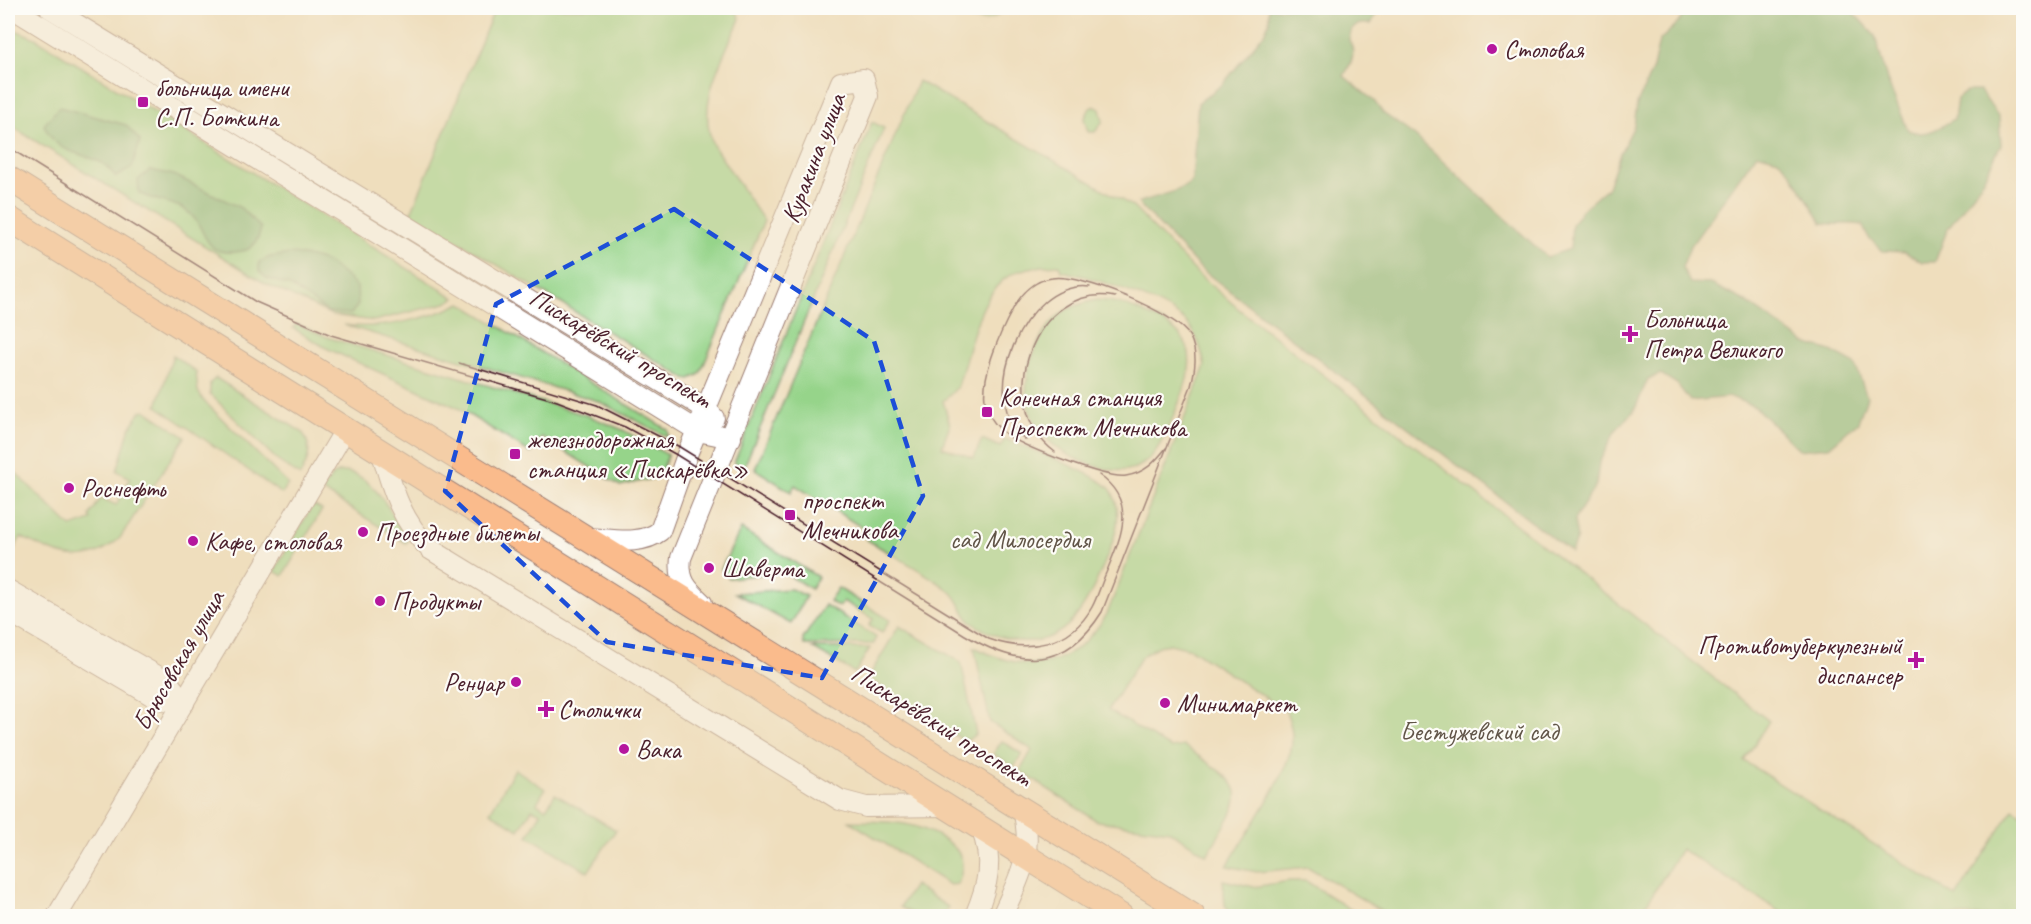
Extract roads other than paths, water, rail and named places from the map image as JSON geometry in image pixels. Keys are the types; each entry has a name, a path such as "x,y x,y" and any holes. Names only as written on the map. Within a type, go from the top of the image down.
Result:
{"main road":[{"name":"Пискарёвский проспект","path":"8,178 1193,916"},
{"path":"8,218 1121,916"}],"street":[{"name":"Пискарёвский проспект","path":"12,8 698,431 731,438"},
{"name":"Пискарёвский проспект","path":"50,8 706,409 731,438"},
{"name":"Куракина улица","path":"588,538 650,539 660,531 706,409 841,82 864,79 868,96 685,548 680,571 684,586 719,619"},
{"name":"Брюсовская улица","path":"57,916 345,430"},
{"path":"382,453 394,495 416,535 430,549 840,800 866,807 946,806"},
{"path":"8,590 168,682 184,703"},
{"path":"8,611 158,699 184,703"},
{"path":"1002,916 1027,857 1028,829 1023,810"},
{"path":"975,916 990,871 989,850 981,828"}],"tram line":[{"path":"8,147 256,302 331,335 557,401 625,427 675,454 965,635 1004,654 1023,658 1040,658 1057,654 1073,645 1088,631 1102,612 1191,386 1195,362 1193,343 1182,327 1148,306 1127,297 1104,288 1065,278 1040,281 1025,292 1008,317 987,372 985,386 987,410 1001,430 1017,441 1066,462 1116,476 1133,475 1144,470 1166,448"},
{"path":"1026,440 1011,422 1005,399 1006,372 1013,346 1027,322 1044,302 1066,290 1090,287"},
{"path":"1055,452 1036,431 1026,406 1024,378 1031,351 1044,327 1063,308 1087,297 1115,297"},
{"path":"459,363 597,405 678,446 989,639 1003,643 1033,645 1060,638 1083,620 1092,607 1117,546 1123,521 1119,497 1111,485 1099,475"}],"place":[{"name":"Столовая","path":"1492,49"},
{"name":"больница имени С.П. Боткина","path":"143,102"},
{"name":"Больница Петра Великого","path":"1630,334"},
{"name":"Конечная станция Проспект Мечникова","path":"987,412"},
{"name":"железнодорожная станция «Пискарёвка»","path":"515,454"},
{"name":"Роснефть","path":"69,488"},
{"name":"проспект Мечникова","path":"790,515"},
{"name":"Проездные билеты","path":"363,532"},
{"name":"Кафе, столовая","path":"193,541"},
{"name":"Шаверма","path":"709,568"},
{"name":"Продукты","path":"380,601"},
{"name":"Противотуберкулезный диспансер","path":"1916,660"},
{"name":"Ренуар","path":"516,682"},
{"name":"Минимаркет","path":"1165,703"},
{"name":"Столички","path":"546,709"},
{"name":"Вака","path":"624,749"}],"park label":[{"name":"сад Милосердия","path":"1020,539"},
{"name":"Бестужевский сад","path":"1479,731"}]}
